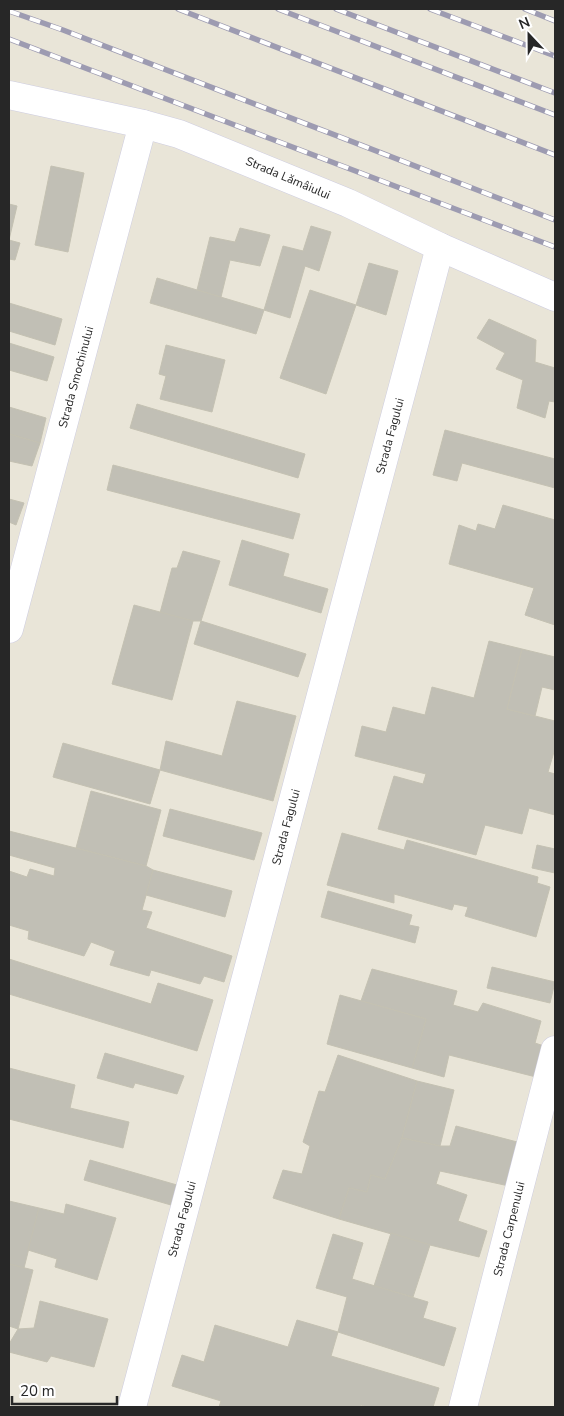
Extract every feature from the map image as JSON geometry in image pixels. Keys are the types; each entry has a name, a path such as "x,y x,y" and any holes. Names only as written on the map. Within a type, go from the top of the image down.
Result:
{"street":[{"name":"Strada Lămâiului","path":"9,95 143,124 179,134 348,203 440,247 555,297"},
{"name":"Strada Smochinului","path":"9,629 143,124"},
{"name":"Strada Fagului","path":"132,1407 440,247"},
{"name":"Strada Carpenului","path":"463,1407 555,1050"}],"building":[{"path":"51,166 84,173 68,252 35,245"},
{"path":"9,204 17,206 9,240"},
{"path":"311,226 331,232 319,271 305,266 290,318 264,310 283,246 303,251"},
{"path":"240,228 270,235 260,266 230,260 221,297 197,290 210,237 235,242"},
{"path":"9,240 20,243 15,260 9,259"},
{"path":"369,263 398,271 386,315 356,305"},
{"path":"157,278 264,310 256,334 150,303"},
{"path":"310,290 356,305 326,394 280,378"},
{"path":"9,303 62,319 55,345 9,331"},
{"path":"489,319 536,340 535,362 555,368 555,402 549,401 545,418 517,408 523,380 496,369 505,353 477,338"},
{"path":"9,343 54,357 47,381 9,370"},
{"path":"166,345 225,360 212,412 160,399 166,376 159,374"},
{"path":"137,404 305,454 298,478 130,428"},
{"path":"9,407 46,418 40,443 9,434"},
{"path":"445,430 555,459 555,488 462,463 457,481 433,475"},
{"path":"9,434 40,443 32,466 9,461"},
{"path":"113,465 300,514 293,539 107,490"},
{"path":"9,499 24,503 16,525 9,522"},
{"path":"503,505 555,520 555,625 525,615 534,588 449,564 459,525 476,531 478,524 495,529"},
{"path":"242,540 289,554 283,576 328,589 321,613 229,585"},
{"path":"183,551 220,561 201,621 193,621 160,613 172,568 177,568"},
{"path":"134,605 193,621 172,700 112,684"},
{"path":"201,621 306,654 298,677 194,644"},
{"path":"489,641 522,649 507,709 555,721 555,753 548,772 555,774 555,815 529,808 522,834 485,825 476,855 378,829 394,776 423,784 426,774 355,756 362,726 386,732 393,707 425,715 432,687 474,698"},
{"path":"522,649 555,657 555,690 542,687 535,716 507,709"},
{"path":"237,701 296,716 273,801 160,770 166,741 222,756"},
{"path":"63,743 160,770 150,804 53,777"},
{"path":"91,791 161,810 146,866 76,848"},
{"path":"170,809 262,833 254,860 163,836"},
{"path":"9,831 146,866 153,870 142,910 152,912 146,928 232,956 224,982 204,976 200,984 151,970 149,976 110,965 115,951 91,942 84,956 28,939 29,931 9,925 9,871 27,877 30,869 54,876 55,868 9,855"},
{"path":"342,833 404,850 407,840 538,877 537,883 550,887 536,937 465,916 468,907 454,904 452,910 394,894 394,903 327,885"},
{"path":"537,845 555,849 555,873 532,868"},
{"path":"153,870 232,891 225,917 146,895"},
{"path":"328,891 412,915 409,925 419,927 415,943 321,917"},
{"path":"9,959 151,1004 158,983 213,1000 197,1051 9,994"},
{"path":"492,967 555,982 550,1003 487,988"},
{"path":"372,969 457,991 453,1005 478,1012 483,1003 541,1021 535,1043 544,1046 536,1077 449,1055 444,1077 412,1068 426,1019 361,1001"},
{"path":"340,995 426,1019 412,1068 327,1044"},
{"path":"105,1053 184,1076 177,1094 135,1083 133,1088 97,1078"},
{"path":"338,1055 417,1081 402,1138 385,1179 371,1175 367,1192 349,1188 339,1219 273,1198 283,1170 302,1174 310,1146 303,1142 319,1091 325,1092"},
{"path":"9,1068 75,1085 70,1108 129,1122 123,1148 9,1119"},
{"path":"417,1081 454,1090 440,1146 402,1138"},
{"path":"456,1126 521,1143 509,1186 440,1171 436,1184 467,1195 458,1221 487,1231 479,1257 339,1219 349,1188 367,1192 371,1175 385,1179 402,1138 440,1146 450,1146"},
{"path":"90,1160 177,1185 171,1205 84,1180"},
{"path":"9,1201 39,1208 24,1268 9,1264"},
{"path":"66,1204 116,1218 97,1280 55,1267 57,1259 28,1250 39,1208 64,1214"},
{"path":"391,1233 430,1245 413,1297 374,1286"},
{"path":"333,1234 363,1243 352,1279 428,1302 423,1318 456,1328 444,1366 338,1332 347,1297 316,1288"},
{"path":"9,1264 33,1270 18,1329 9,1326"},
{"path":"40,1301 108,1319 94,1367 51,1356 47,1362 9,1352 9,1344 18,1329 34,1328"},
{"path":"297,1320 338,1332 331,1356 439,1388 433,1407 367,1407 361,1405 360,1407 219,1407 221,1401 172,1386 182,1355 204,1362 215,1325 288,1347"}],"railway":[{"path":"178,9 555,155"},
{"path":"278,9 555,115"},
{"path":"336,9 555,93"},
{"path":"430,9 555,56"},
{"path":"525,9 555,21"},
{"path":"9,11 63,30 555,220"},
{"path":"9,39 555,247"}]}
